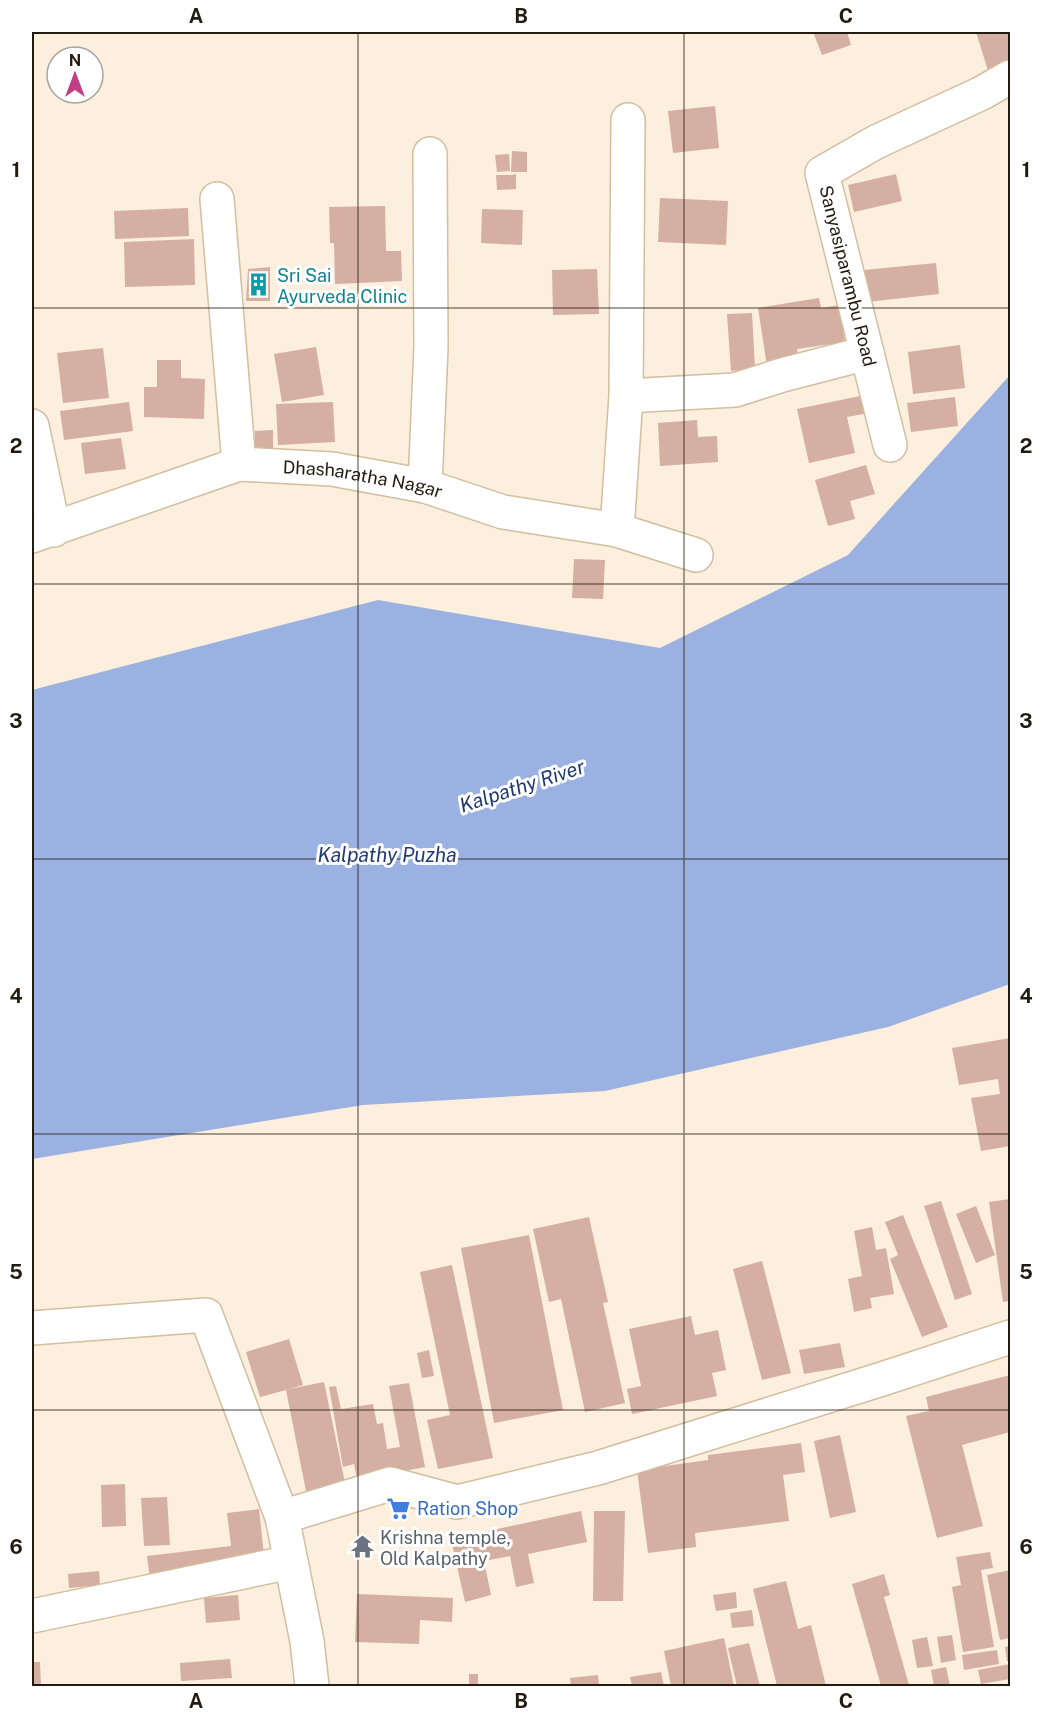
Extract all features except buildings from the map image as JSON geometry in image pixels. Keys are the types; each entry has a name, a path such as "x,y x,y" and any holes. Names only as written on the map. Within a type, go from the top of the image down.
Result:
{"street":[{"name":"Sanyasiparambu Road","path":"890,446 822,173 876,142 982,93 1011,77"},
{"path":"618,530 626,396 628,120"},
{"path":"425,486 431,348 430,154"},
{"path":"217,199 239,464"},
{"path":"626,396 735,390 867,353"},
{"path":"32,426 43,533"},
{"name":"Dhasharatha Nagar","path":"43,533 239,464 332,469 425,486 503,512 618,530 696,555"},
{"path":"32,1328 206,1316 282,1517 307,1641 312,1686"},
{"path":"282,1517 390,1484 457,1502 576,1473 1011,1337"},
{"path":"32,1616 291,1562"}],"water":[{"name":"Kalpathy Puzha","path":"1010,375 1010,984 888,1027 605,1091 363,1105 32,1159 32,690 378,600 660,648 848,555"}],"place":[{"name":"Sri Sai Ayurveda Clinic","path":"259,285"},
{"name":"Ration Shop","path":"399,1508"},
{"name":"Krishna temple, Old Kalpathy","path":"362,1547"}],"water label":[{"name":"Kalpathy River","path":"522,786"}]}
